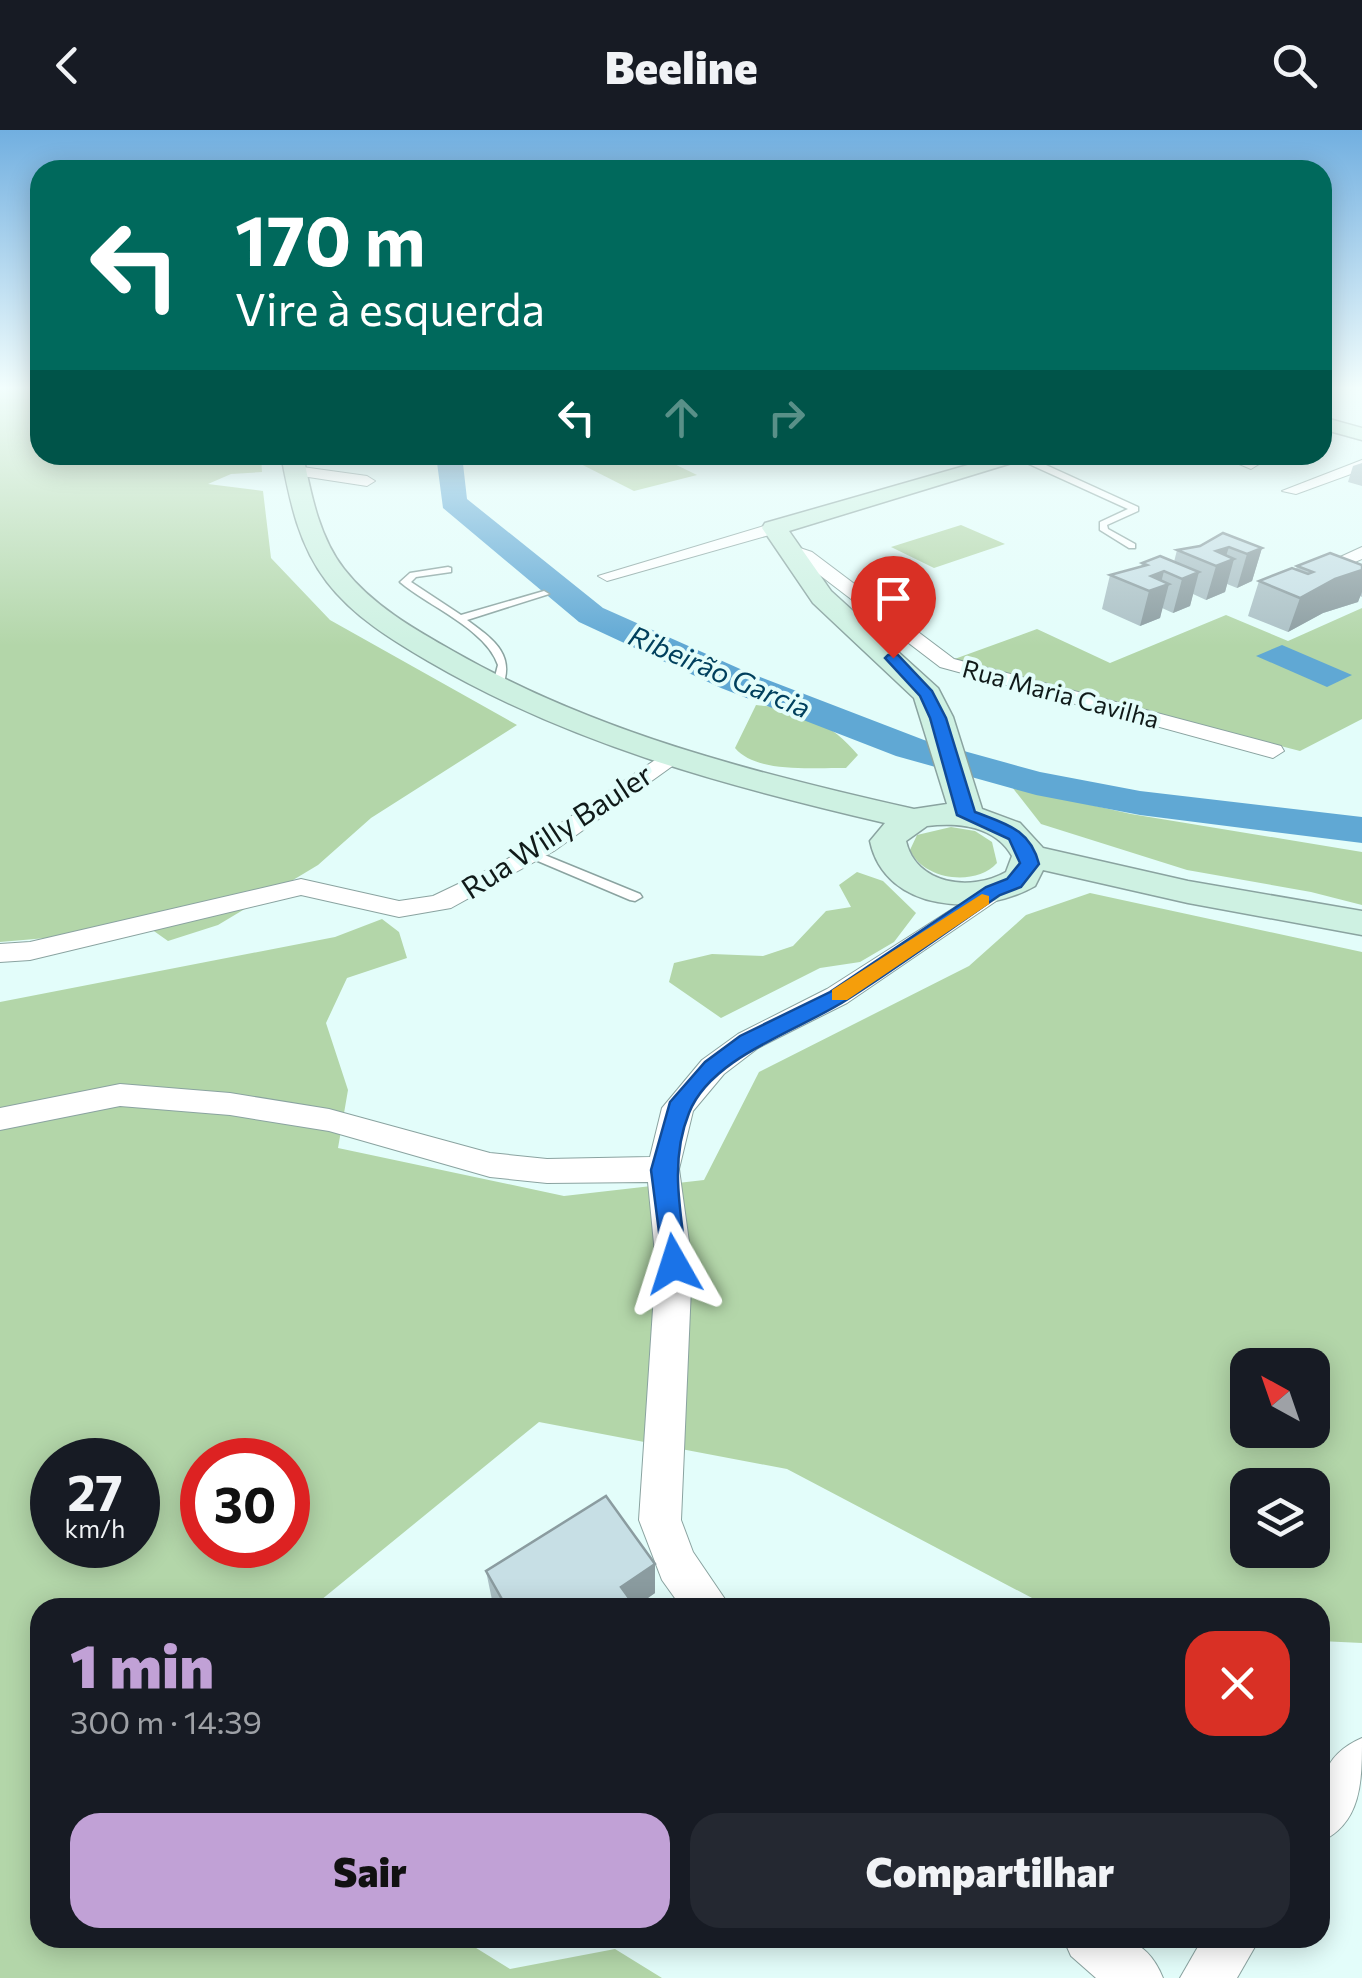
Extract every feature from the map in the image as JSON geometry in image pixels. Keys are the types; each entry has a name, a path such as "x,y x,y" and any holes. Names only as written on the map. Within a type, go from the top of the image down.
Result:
{"main road":[{"path":"295,473 300,505 319,551 335,576 360,602 409,637 549,714 670,756 822,796 901,830 966,815 1016,835 1030,856 1362,923"},
{"path":"966,815 938,718 915,679 822,597 781,538 973,473"},
{"path":"901,830 892,864 929,888 962,894 993,891 1022,878 1030,856"}],"street":[{"path":"336,473 367,481"},
{"path":"1290,491 1341,473"},
{"path":"607,576 781,538"},
{"name":"Rua Maria Cavilha","path":"781,538 948,663 1273,751"},
{"path":"1298,580 1362,552"},
{"name":"Rua Willy Bauler","path":"0,953 30,951 314,887 412,909 456,896 530,853 670,756"},
{"path":"921,940 932,919 929,888"},
{"path":"702,1598 677,1565 660,1520 674,1280 663,1170 678,1108 713,1067 748,1041 837,996 993,891"},
{"path":"0,1120 120,1095 230,1104 329,1120 490,1165 547,1172 663,1170"},
{"path":"1330,1805 1362,1762"},
{"path":"1101,1948 1137,1978"},
{"path":"1206,1978 1227,1948"}],"lane":[{"path":"1060,473 1135,509 1104,524 1104,530 1132,546"},
{"path":"448,570 413,575 405,582 458,619 500,657 504,671 496,688"},
{"path":"458,619 544,594"},
{"path":"530,853 635,897"}],"green space":[{"path":"0,473 243,473 208,484 263,491 271,558 330,620 517,725 371,818 318,865 218,925 168,941 151,929 0,942"},
{"path":"599,473 697,475 634,491"},
{"path":"961,525 1005,544 934,568 891,547"},
{"path":"1362,608 1362,719 1300,751 949,661 1037,629 1110,663 1226,615 1288,641"},
{"path":"756,705 813,719 858,755 846,768 757,762 735,748"},
{"path":"1012,787 1131,814 1362,852 1362,905 1187,870 1041,824"},
{"path":"951,827 975,831 992,842 997,863 987,871 963,877 937,874 926,868 910,850 917,835"},
{"path":"857,872 883,881 916,913 894,942 860,962 820,968 721,1018 669,982 674,963 712,954 763,956 793,946 826,911 851,907 839,885"},
{"path":"1090,893 1362,952 1362,1643 1330,1641 1330,1598 1032,1598 787,1469 539,1422 323,1598 30,1598 30,1948 476,1948 510,1969 615,1949 662,1978 0,1978 0,1002 335,937 382,919 399,932 407,958 347,978 326,1023 348,1090 338,1148 564,1196 704,1180 759,1072 969,966 1026,915"}],"water":[{"path":"1282,645 1352,675 1327,687 1256,656"}],"building":[{"path":"1223,533 1262,548 1247,554 1229,547 1216,551 1234,559 1216,566 1177,550 1200,546"},
{"path":"1330,553 1362,565 1362,570 1300,598 1259,581 1292,568 1308,574 1313,572 1297,566"},
{"path":"1160,556 1199,572 1182,579 1164,571 1151,576 1169,584 1149,591 1110,575 1147,565 1142,563"},
{"path":"606,1496 655,1564 621,1587 629,1598 501,1598 486,1571"}],"waterway":[{"name":"Ribeirão Garcia","path":"451,473 453,502 591,615 734,680 910,748 1036,783 1140,803 1362,830"}],"slow traffic":[{"path":"840,995 982,900"}],"route":[{"path":"674,1264 663,1170 678,1108 713,1067 748,1041 837,996 993,891 1022,878 1030,864 1025,845 1016,835 985,819 966,815 958,780 927,694 893,658"}]}
